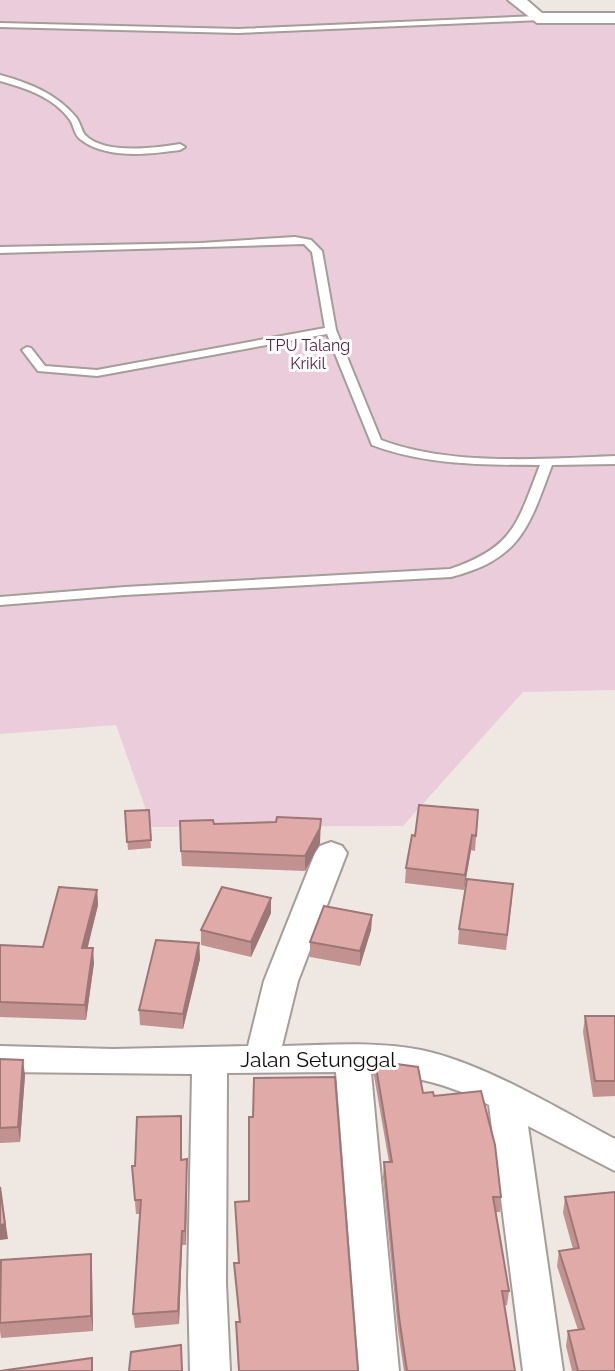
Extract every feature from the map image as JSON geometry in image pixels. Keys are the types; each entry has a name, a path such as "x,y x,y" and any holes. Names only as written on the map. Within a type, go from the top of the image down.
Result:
{"street":[{"path":"516,0 530,9 537,18 615,18"},
{"path":"262,1059 285,970 331,853"},
{"path":"352,1058 379,1371"},
{"name":"Jalan Setunggal","path":"0,1059 352,1058 421,1063 506,1096 615,1156"},
{"path":"210,1060 207,1284 210,1371"},
{"path":"506,1096 543,1371"}],"lane":[{"path":"0,25 238,31 537,18"},
{"path":"0,78 54,100 74,119 81,136 96,145 138,153 180,147"},
{"path":"0,250 201,246 295,240 307,242 313,246 321,262 331,330 376,442 390,450 419,454 547,462 615,460"},
{"path":"27,350 42,369 97,373 331,330"},
{"path":"0,601 125,591 451,573 475,567 511,545 524,526 547,462"}],"green space":[{"name":"TPU Talang Krikil","path":"0,0 506,0 540,15 615,19 615,690 523,692 403,826 152,827 116,725 0,734"}],"building":[{"path":"419,805 478,810 476,836 472,835 465,875 406,868 412,835 415,836"},
{"path":"149,810 151,840 127,842 125,811"},
{"path":"277,817 321,819 320,828 305,856 181,851 180,821 213,820 214,824 276,822"},
{"path":"467,879 513,884 507,935 459,929"},
{"path":"59,887 97,890 82,948 93,948 85,1005 0,1002 0,945 43,947"},
{"path":"222,887 271,898 251,942 201,930"},
{"path":"324,906 372,915 360,951 310,942"},
{"path":"156,940 199,943 183,1014 139,1010"},
{"path":"585,1016 615,1016 615,1081 595,1081"},
{"path":"0,1059 23,1060 18,1127 0,1128"},
{"path":"375,1061 418,1067 423,1093 433,1092 434,1096 481,1091 495,1145 501,1197 493,1197 509,1291 502,1291 515,1371 407,1371 384,1162 392,1162"},
{"path":"335,1077 358,1371 239,1371 236,1322 240,1322 234,1263 239,1263 235,1202 249,1201 249,1117 253,1117 254,1078"},
{"path":"181,1116 181,1160 187,1159 185,1231 182,1231 178,1311 133,1314 141,1200 135,1200 132,1166 135,1166 137,1117"},
{"path":"0,1187 5,1224 0,1225"},
{"path":"615,1192 615,1371 578,1371 568,1331 584,1329 559,1251 579,1248 565,1197"},
{"path":"91,1254 91,1316 0,1323 1,1260"},
{"path":"181,1345 182,1371 129,1371 131,1352"},
{"path":"92,1358 92,1371 0,1371"}]}
